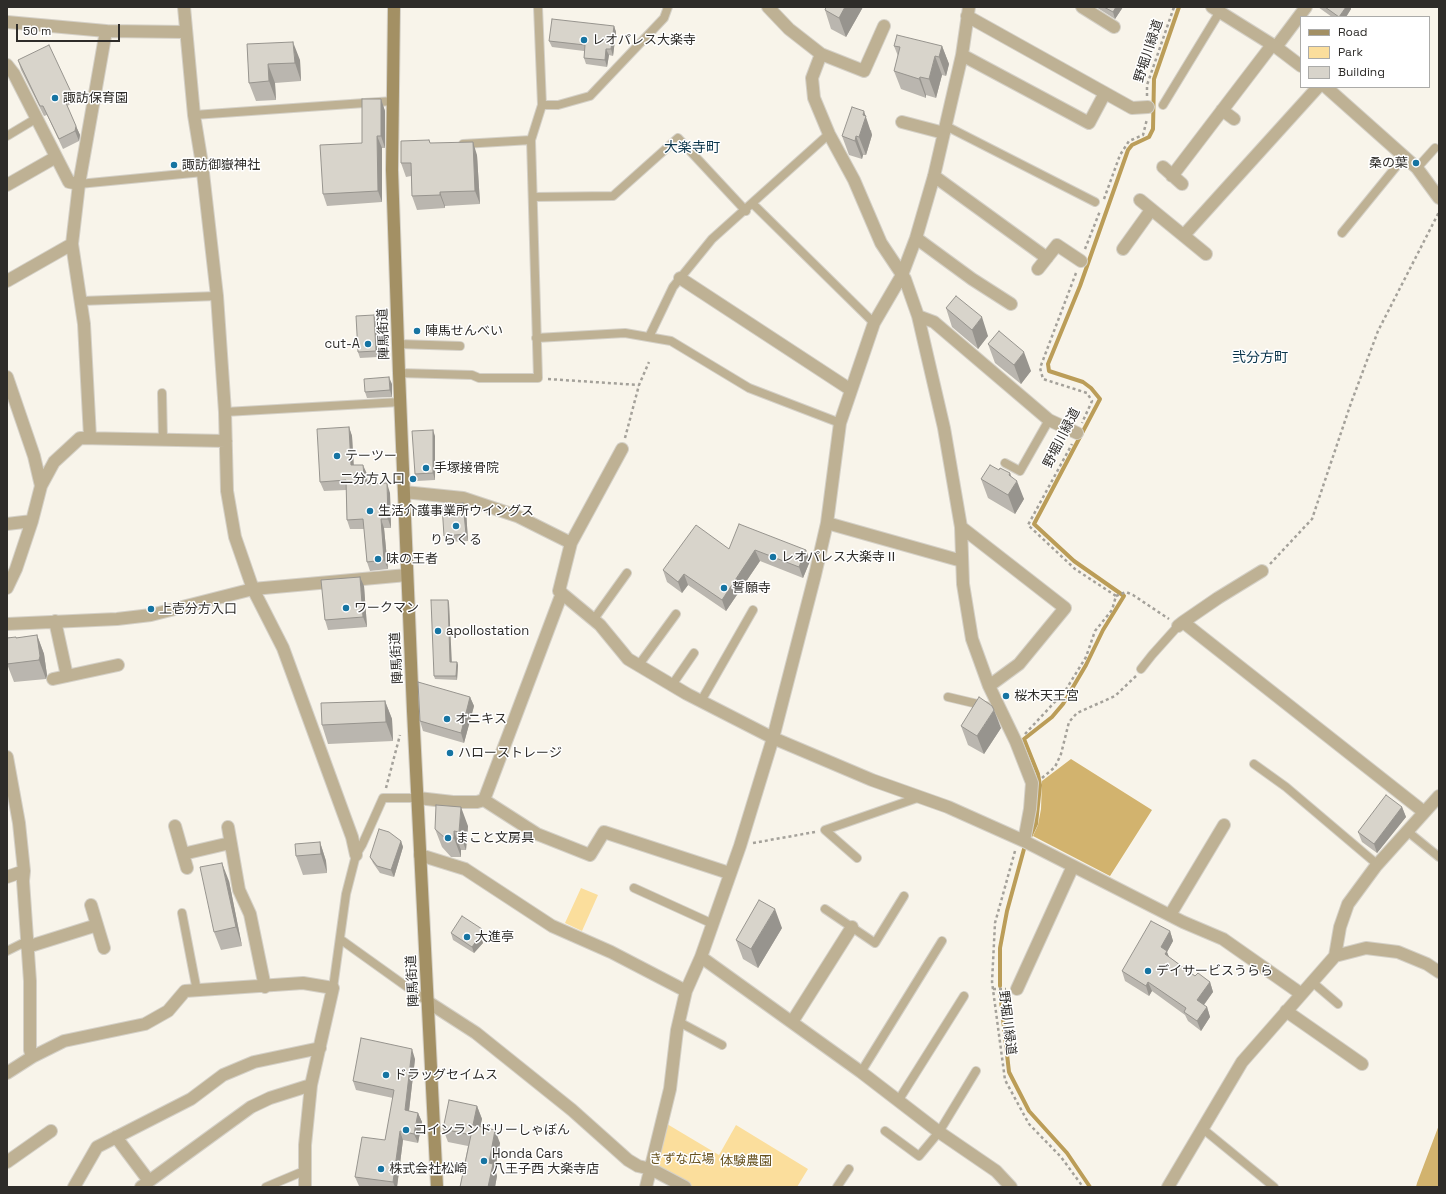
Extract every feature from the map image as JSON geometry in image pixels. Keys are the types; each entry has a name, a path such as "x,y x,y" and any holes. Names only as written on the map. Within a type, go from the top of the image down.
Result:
{"main road":[{"name":"陣馬街道","path":"394,7 393,101 396,149 400,402 420,855 437,1187"}],"street":[{"path":"184,7 194,115 203,172 217,296 225,412 227,491 235,537 253,589 283,648 350,830 356,855"},
{"path":"768,7 789,29 821,54 864,71 884,26"},
{"path":"1082,7 1114,27"},
{"path":"1172,176 1222,110 1306,7"},
{"path":"1216,10 1274,46 1300,65"},
{"path":"646,1187 670,1090 686,991 713,924 729,873 740,846 773,738 827,523 840,424 874,323 902,276 916,238 934,176 945,129 962,55 968,12 1132,108 1148,107"},
{"path":"7,22 106,31 186,32"},
{"path":"90,438 84,324 72,244 80,184 106,31"},
{"path":"821,54 812,78 814,98 829,134 854,180 881,243 902,276 918,316 944,428 961,527 963,584 972,639 989,686 1016,742 1032,783 1030,808 1022,840"},
{"path":"962,55 1089,123 1106,93"},
{"path":"7,66 14,74 69,182 80,184"},
{"path":"1184,235 1317,88"},
{"path":"1327,88 1417,168 1439,198"},
{"path":"1222,110 1234,119"},
{"path":"902,122 945,129"},
{"path":"7,185 56,157"},
{"path":"1163,167 1182,184"},
{"path":"934,176 1047,258"},
{"path":"1140,200 1206,254"},
{"path":"1123,249 1151,210"},
{"path":"916,238 1011,304"},
{"path":"7,281 72,244"},
{"path":"1038,269 1057,245 1081,261"},
{"path":"680,278 851,390"},
{"path":"918,316 934,322 1049,420 1077,433"},
{"path":"7,377 34,456 42,486"},
{"path":"7,588 32,521 42,486 54,462 80,438 226,441"},
{"path":"622,449 571,543 559,591 594,619 628,659 701,701 773,738 872,780 948,807 1022,840 1170,915 1223,939 1300,993"},
{"path":"404,492 463,498 517,516 571,543"},
{"path":"7,524 32,521"},
{"path":"827,523 962,561"},
{"path":"961,527 1065,608 1019,664 989,686"},
{"path":"1262,571 1218,598 1181,624 1424,812"},
{"path":"7,624 117,619 151,615 253,589 407,575"},
{"path":"484,800 562,593"},
{"path":"55,622 67,676"},
{"path":"53,679 118,665"},
{"path":"7,757 8,770 19,823 24,871 23,881 30,981 30,1050 32,1057"},
{"path":"1335,956 1340,927 1348,904 1378,864 1439,796"},
{"path":"418,798 453,802 477,802 484,800 537,834 590,856 604,832 729,873"},
{"path":"1170,915 1224,825"},
{"path":"176,826 187,868"},
{"path":"228,827 239,890 250,914 265,987"},
{"path":"183,854 230,843"},
{"path":"420,855 465,869 552,926 611,952 686,991"},
{"path":"1017,989 1073,866"},
{"path":"7,877 24,871"},
{"path":"91,905 104,948"},
{"path":"27,944 97,925"},
{"path":"792,1022 852,927"},
{"path":"1168,1187 1242,1062 1300,993 1335,956 1366,948 1398,952 1427,964 1439,972"},
{"path":"701,956 861,1072 939,1132 996,1171 1011,1187"},
{"path":"7,1073 32,1057 64,1042 145,1024 168,1011 185,992 303,983 333,988 311,1085 305,1145 305,1187"},
{"path":"428,1002 476,1033 572,1110 628,1160 638,1166 651,1169 684,1187"},
{"path":"1286,1011 1362,1064"},
{"path":"74,1187 97,1147 191,1099 223,1075 254,1062 320,1048"},
{"path":"116,1137 145,1184 251,1107 270,1098 311,1085"},
{"path":"7,1162 51,1131"}],"lane":[{"path":"399,373 472,375 479,378 538,378 531,140 542,106 538,7"},
{"path":"542,106 558,105 590,96 664,18 668,7"},
{"path":"1163,106 1216,10"},
{"path":"194,115 393,101"},
{"path":"7,136 37,118"},
{"path":"945,129 1095,202"},
{"path":"649,337 673,287 712,240 746,211 829,134"},
{"path":"533,197 613,196 678,138 746,211"},
{"path":"454,145 531,140"},
{"path":"1417,168 1435,148"},
{"path":"1342,233 1404,157"},
{"path":"80,184 203,172"},
{"path":"753,204 874,323"},
{"path":"81,301 217,296"},
{"path":"536,338 625,333 671,341 749,388 840,424"},
{"path":"398,344 460,346"},
{"path":"162,393 163,440"},
{"path":"225,412 400,402"},
{"path":"1005,463 1020,471 1049,420"},
{"path":"594,619 627,573"},
{"path":"701,701 753,610"},
{"path":"638,666 676,614"},
{"path":"1141,670 1152,655 1181,624"},
{"path":"672,685 694,653"},
{"path":"948,697 1000,710"},
{"path":"1254,764 1286,787 1378,864"},
{"path":"857,858 825,830 920,797"},
{"path":"333,988 346,894 356,855 383,798 418,798"},
{"path":"1407,831 1439,857"},
{"path":"634,888 713,924"},
{"path":"825,909 875,943 904,896"},
{"path":"182,913 197,991"},
{"path":"340,939 428,1002"},
{"path":"861,1072 942,941"},
{"path":"7,950 27,944"},
{"path":"1311,982 1338,1004"},
{"path":"898,1101 964,996"},
{"path":"680,1022 722,1045"},
{"path":"885,1131 919,1156 939,1132 976,1071"},
{"path":"1203,1129 1274,1187"},
{"path":"837,1187 849,1169"},
{"path":"266,1187 304,1171"}],"path":[{"name":"野堀川緑道","path":"1116,596 1075,569 1028,525 1077,433 1092,401 1087,393 1079,389 1043,379 1040,368 1120,155 1129,141 1143,136 1148,107 1146,84 1174,7"},
{"path":"1262,571 1312,519 1351,403 1378,331 1439,212"},
{"path":"622,449 639,384 649,362"},
{"path":"538,378 639,384"},
{"path":"1016,742 1033,727 1065,691 1086,657 1095,631 1112,610 1116,596 1126,592 1133,595 1181,624"},
{"path":"1042,778 1055,767 1061,754 1069,722 1077,713 1115,696 1133,681 1141,670"},
{"path":"383,798 401,734"},
{"path":"740,846 825,830"},
{"name":"野堀川緑道","path":"1022,840 1006,880 995,930 992,982 1005,1080 1015,1102 1029,1124 1061,1157 1083,1187"}],"green space":[{"path":"581,888 598,895 582,931 565,923"},
{"path":"662,1121 719,1155 736,1125 808,1169 797,1187 685,1187 651,1169"}],"shaded area":[{"path":"1071,759 1152,810 1110,876 1033,836 1038,825 1041,809 1042,781"},
{"path":"1439,1125 1439,1187 1416,1187 1417,1183"}],"building":[{"path":"826,7 845,7 839,18 825,10"},
{"path":"1104,7 1116,7 1113,12"},
{"path":"1325,7 1346,7 1340,16"},
{"name":"レオパレス大楽寺","path":"552,19 614,26 611,49 606,49 605,60 584,58 585,45 549,41"},
{"path":"897,35 942,46 939,57 935,56 929,79 920,77 919,79 894,71 900,47 894,46"},
{"path":"293,42 295,63 268,64 269,81 249,83 247,44"},
{"name":"諏訪保育園","path":"49,45 71,92 63,96 76,126 75,131 59,139 43,106 40,106 18,60"},
{"path":"362,99 381,99 381,136 377,136 378,191 323,194 320,145 362,143"},
{"path":"852,107 864,111 863,115 866,116 859,137 856,136 855,141 842,136"},
{"path":"429,140 430,143 473,142 475,191 440,192 440,195 412,196 411,163 401,163 401,141"},
{"path":"956,296 982,317 972,330 946,308"},
{"name":"cut-A","path":"374,315 376,351 358,352 356,316"},
{"path":"999,331 1024,352 1014,365 988,344"},
{"path":"389,377 390,390 365,392 364,379"},
{"path":"349,427 351,465 363,465 365,484 387,483 388,519 381,519 384,560 367,562 363,519 347,520 346,480 320,482 317,429"},
{"path":"433,430 433,473 415,474 412,431"},
{"path":"990,465 999,470 1000,468 1010,473 1009,475 1017,481 1008,495 981,479"},
{"name":"りらくる","path":"463,503 466,534 444,536 442,505"},
{"path":"739,524 806,550 799,567 755,550 722,600 684,574 678,582 663,570 696,525 729,549"},
{"name":"ワークマン","path":"360,577 363,617 325,620 321,580"},
{"path":"431,600 448,600 450,662 457,662 456,676 434,676"},
{"path":"37,635 40,656 39,660 7,664 7,638"},
{"name":"オニキス","path":"418,682 470,697 461,733 420,721"},
{"path":"979,697 992,706 994,710 977,736 961,726"},
{"path":"385,701 386,722 322,725 321,703"},
{"path":"1386,795 1402,807 1374,844 1358,832"},
{"path":"436,805 461,807 459,832 454,831 454,838 445,838 435,829"},
{"path":"379,829 389,832 401,841 391,870 377,866 370,857"},
{"path":"320,842 321,854 296,856 295,844"},
{"path":"222,863 236,927 214,932 200,867"},
{"path":"759,900 775,909 751,949 736,940"},
{"path":"462,916 482,929 479,935 480,936 472,947 451,933"},
{"path":"1151,921 1170,931 1161,947 1167,951 1165,954 1195,976 1198,973 1210,982 1197,1000 1207,1007 1197,1021 1184,1012 1186,1008 1148,982 1146,986 1122,971"},
{"path":"361,1038 412,1049 405,1110 418,1113 414,1134 400,1131 393,1182 355,1177 362,1137 385,1140 394,1090 353,1081"},
{"name":"Honda Cars 八王子西 大楽寺店","path":"449,1100 477,1106 473,1125 495,1130 489,1163 493,1164 488,1187 460,1187 471,1135 443,1129"}],"waterway":[{"path":"1030,837 1036,824 1040,785 1038,774 1024,739 1052,717 1063,704 1086,665 1103,630 1124,596 1074,561 1034,524 1100,399 1091,388 1083,382 1049,371 1048,364 1080,286 1128,150 1132,145 1149,137 1153,129 1154,79 1179,7"},
{"path":"1000,986 1000,948 1007,911 1024,849"},
{"path":"1000,992 1009,1072 1029,1111 1067,1153 1090,1187"}],"place":[{"name":"レオパレス大楽寺","path":"584,40"},
{"name":"諏訪保育園","path":"55,98"},
{"name":"桑の葉","path":"1416,163"},
{"name":"諏訪御嶽神社","path":"174,165"},
{"name":"陣馬せんべい","path":"417,331"},
{"name":"cut-A","path":"368,344"},
{"name":"テーツー","path":"337,456"},
{"name":"手塚接骨院","path":"426,468"},
{"name":"二分方入口","path":"413,479"},
{"name":"生活介護事業所ウイングス","path":"370,511"},
{"name":"りらくる","path":"456,526"},
{"name":"レオパレス大楽寺Ⅱ","path":"773,557"},
{"name":"味の王者","path":"378,559"},
{"name":"誓願寺","path":"724,588"},
{"name":"ワークマン","path":"346,608"},
{"name":"上壱分方入口","path":"151,609"},
{"name":"apollostation","path":"438,631"},
{"name":"桜木天王宮","path":"1006,696"},
{"name":"オニキス","path":"447,719"},
{"name":"ハローストレージ","path":"450,753"},
{"name":"まこと文房具","path":"448,838"},
{"name":"大進亭","path":"467,937"},
{"name":"デイサービスうらら","path":"1148,971"},
{"name":"ドラッグセイムス","path":"386,1075"},
{"name":"コインランドリーしゃぼん","path":"406,1130"},
{"name":"Honda Cars 八王子西 大楽寺店","path":"484,1161"},
{"name":"株式会社松崎","path":"381,1169"}],"district":[{"name":"大楽寺町","path":"692,148"},
{"name":"弐分方町","path":"1260,358"}],"park label":[{"name":"きずな広場","path":"682,1159"},
{"name":"体験農園","path":"746,1161"}]}
